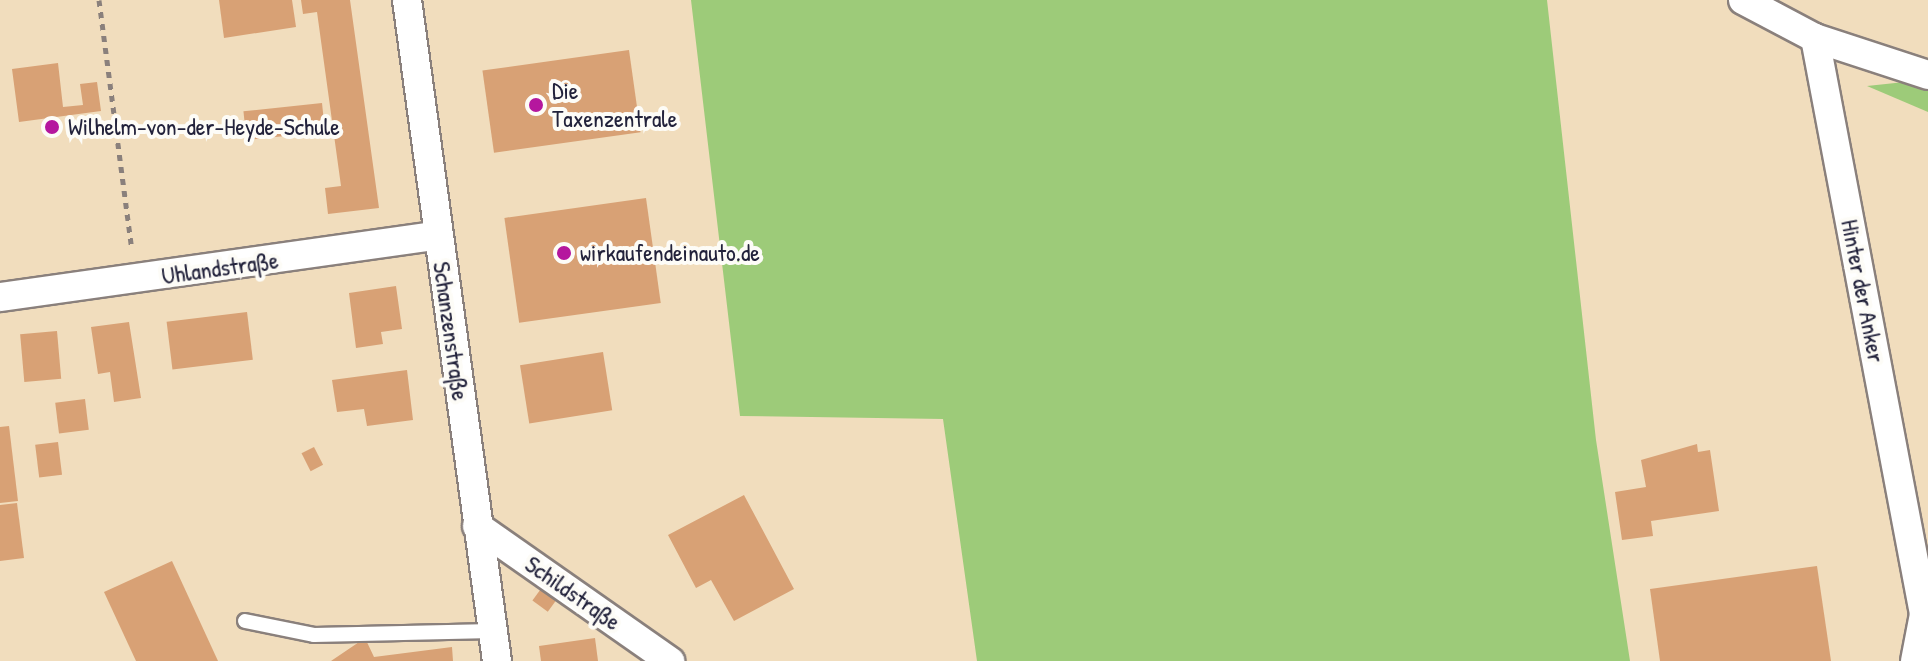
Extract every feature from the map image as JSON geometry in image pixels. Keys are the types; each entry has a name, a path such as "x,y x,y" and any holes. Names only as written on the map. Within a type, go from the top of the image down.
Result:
{"street":[{"name":"Schanzenstraße","path":"407,0 497,661"},
{"path":"1743,0 1815,38 1928,75"},
{"name":"Hinter der Anker","path":"1815,38 1924,614 1915,661"},
{"name":"Uhlandstraße","path":"0,297 439,235"},
{"name":"Schildstraße","path":"477,526 670,661"}],"lane":[{"path":"245,621 314,635 493,631"}],"path":[{"path":"99,0 136,280"}],"green space":[{"path":"691,0 1547,0 1596,440 1630,661 977,661 943,419 740,416"},
{"path":"1914,81 1928,87 1928,112 1867,86"}],"building":[{"path":"219,0 292,0 296,27 224,38"},
{"path":"301,0 350,0 379,208 328,214 325,188 341,186 317,12 303,14"},
{"path":"629,50 641,132 494,153 482,71"},
{"path":"58,63 63,107 83,105 80,84 97,82 101,111 19,122 12,69"},
{"path":"322,103 325,132 246,140 243,111"},
{"path":"646,198 661,303 519,323 504,218"},
{"path":"396,286 402,329 381,332 383,344 356,348 349,293"},
{"path":"247,312 253,360 172,370 167,322"},
{"path":"129,322 141,398 114,402 110,372 98,374 91,327"},
{"path":"57,331 61,379 24,382 20,334"},
{"path":"603,352 612,410 529,423 520,365"},
{"path":"407,370 413,420 367,426 364,409 337,412 332,380"},
{"path":"85,399 89,430 59,433 55,403"},
{"path":"9,426 18,501 0,503 0,427"},
{"path":"58,442 62,475 39,478 35,445"},
{"path":"1697,444 1698,452 1710,450 1719,511 1651,521 1653,536 1622,540 1615,492 1646,487 1641,460"},
{"path":"314,447 323,465 311,471 302,453"},
{"path":"744,495 794,589 734,621 711,580 696,588 668,535"},
{"path":"17,503 24,558 0,561 0,505"},
{"path":"172,561 218,661 136,661 104,592"},
{"path":"1817,566 1831,661 1660,661 1650,589"},
{"path":"543,586 558,597 548,612 532,601"},
{"path":"365,638 374,657 452,647 453,661 331,661"},
{"path":"595,638 598,661 541,661 539,646"}],"place":[{"name":"Die Taxenzentrale","path":"536,105"},
{"name":"Wilhelm-von-der-Heyde-Schule","path":"52,127"},
{"name":"wirkaufendeinauto.de","path":"564,253"}]}
